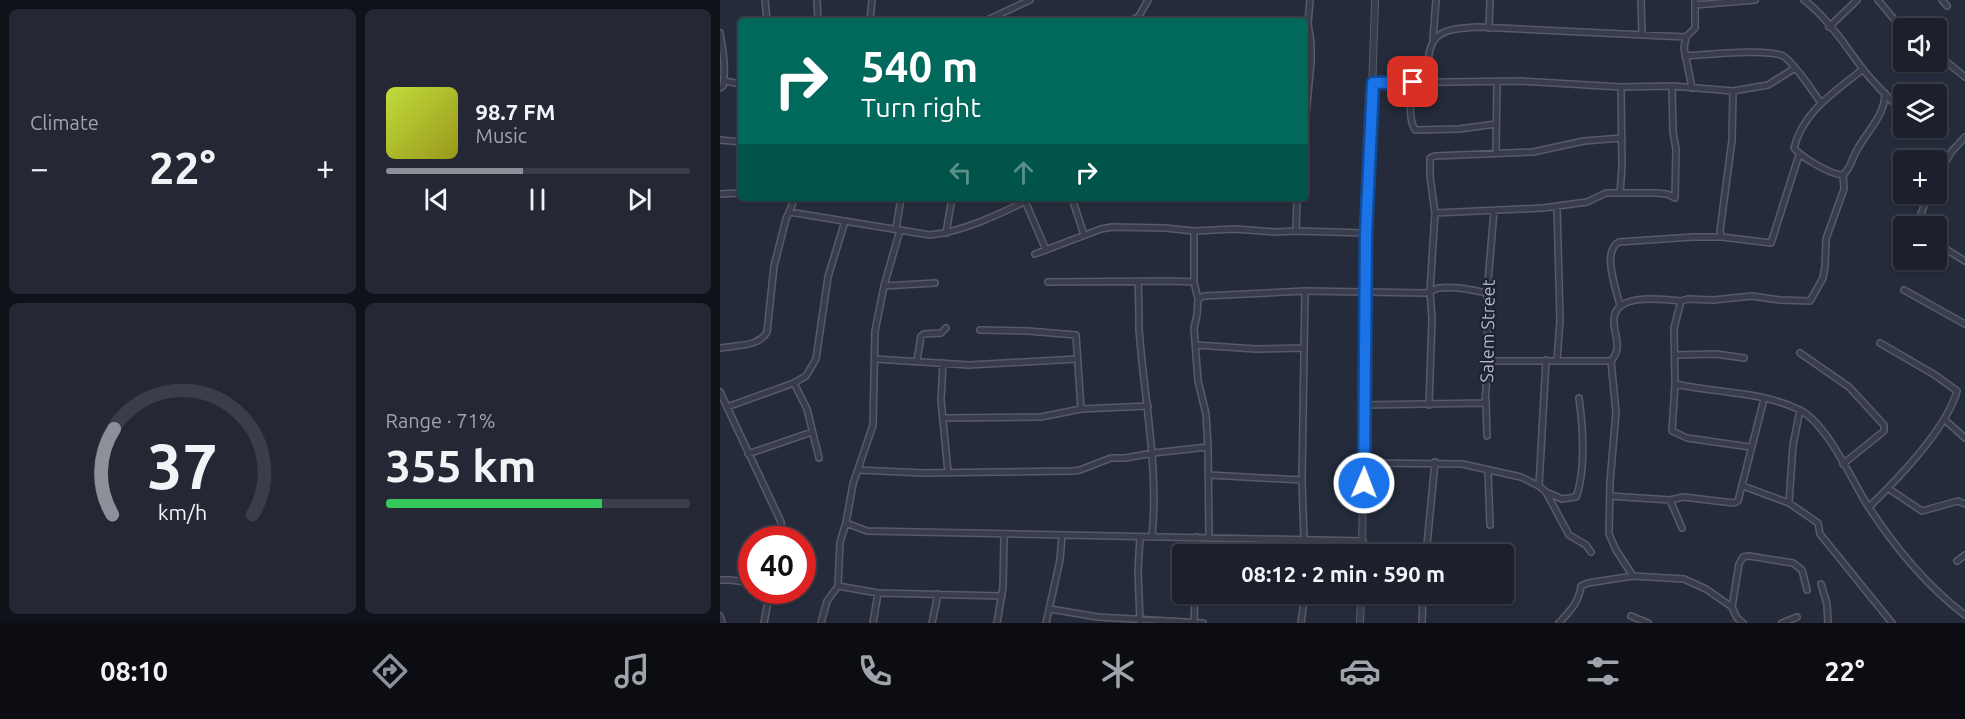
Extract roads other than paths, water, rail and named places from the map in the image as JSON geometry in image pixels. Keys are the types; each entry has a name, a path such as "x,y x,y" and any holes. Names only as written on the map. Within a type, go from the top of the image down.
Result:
{"street":[{"path":"765,0 767,18"},
{"path":"817,0 818,18"},
{"path":"870,18 872,0"},
{"path":"991,18 1030,0"},
{"path":"1136,18 1148,0"},
{"path":"1308,84 1311,43 1308,23 1310,0"},
{"path":"846,523 867,531 1362,541 1366,233 1375,0"},
{"path":"1427,82 1429,48 1434,39 1436,0"},
{"path":"1490,28 1491,0"},
{"path":"1641,0 1642,34"},
{"path":"1692,88 1685,56 1686,37 1695,28 1695,2 1755,0"},
{"path":"1804,0 1815,8 1863,69 1893,101"},
{"path":"1830,27 1857,0"},
{"path":"1878,0 1893,18"},
{"path":"1942,0 1947,6"},
{"path":"1434,39 1447,31 1458,28 1686,37"},
{"path":"720,33 724,81 720,88"},
{"path":"1685,56 1758,52 1783,56 1821,103"},
{"path":"1947,63 1965,77"},
{"path":"1373,83 1497,81 1621,87 1672,86 1733,91 1768,85 1795,68"},
{"path":"1843,175 1832,172 1799,155 1794,147 1809,114 1863,69"},
{"path":"724,81 738,83"},
{"path":"1496,152 1497,81"},
{"path":"1413,82 1411,113 1415,130 1459,129 1496,124"},
{"path":"1435,213 1557,207 1587,202 1606,193 1667,194 1675,198 1676,149 1673,132 1672,86"},
{"path":"1620,193 1621,87"},
{"path":"1722,237 1720,231 1732,140 1733,91"},
{"path":"1633,576 1610,538 1609,529 1616,412 1611,361 1615,356 1618,343 1615,314 1620,306 1633,299 1681,301 1752,296 1810,301 1825,267 1826,239 1844,189 1843,175 1850,168 1857,150 1877,120 1885,100 1885,93"},
{"path":"1947,159 1965,137"},
{"path":"1429,405 1432,319 1430,291 1435,213 1429,162 1432,156 1533,152 1584,141 1622,138"},
{"path":"720,140 738,142"},
{"path":"1620,306 1611,270 1611,252 1614,244 1693,237 1722,237 1771,243 1799,155"},
{"path":"720,194 738,193"},
{"path":"720,348 754,343 764,337 767,332 774,266 794,201"},
{"path":"821,623 827,602 838,586 840,542 846,523 848,505 873,425 875,331 898,230 901,201"},
{"path":"946,233 951,201"},
{"path":"789,212 930,235 946,233 1025,201 1046,250"},
{"path":"1073,201 1084,235"},
{"path":"1296,231 1297,201"},
{"path":"1557,207 1560,320 1557,361"},
{"name":"Salem Street","path":"1365,405 1485,403 1488,361 1487,293 1494,211"},
{"path":"728,407 794,383 806,376 816,359 828,277 845,221"},
{"path":"1035,254 1112,226 1194,231 1234,229 1366,233"},
{"path":"1194,231 1194,282 1198,299 1194,328 1198,381 1206,414 1209,537"},
{"path":"1947,250 1965,261"},
{"path":"1048,282 1171,280 1194,282"},
{"path":"1138,282 1155,496 1152,537"},
{"path":"884,286 934,283"},
{"path":"1198,299 1204,296 1305,291 1413,293 1437,288 1487,293"},
{"path":"1904,290 1965,324"},
{"path":"1304,540 1302,480 1305,291"},
{"path":"1681,301 1674,327 1675,384 1672,431 1687,438 1750,447"},
{"path":"917,361 921,336 941,333 946,328"},
{"path":"980,330 1076,335 1081,409"},
{"path":"1869,507 1888,489 1945,420 1956,394 1956,389 1880,342"},
{"path":"1196,345 1257,349 1303,348"},
{"path":"1800,353 1850,387 1884,424 1884,431 1843,464"},
{"path":"1675,355 1716,354 1744,358"},
{"path":"875,359 999,364 1077,359"},
{"path":"1539,486 1546,360"},
{"path":"1488,361 1611,361"},
{"path":"943,363 941,400 948,472"},
{"path":"794,383 807,409 819,458"},
{"path":"1675,384 1698,389 1724,390 1782,403 1808,415 1824,431 1869,507 1921,574 1965,615"},
{"path":"720,392 781,526"},
{"path":"1364,463 1462,464 1488,471 1504,472 1539,486 1562,499 1570,499 1576,497 1577,493 1582,434 1579,398"},
{"path":"1486,399 1487,436"},
{"path":"1610,496 1670,500 1683,497 1734,503 1738,501 1764,399"},
{"path":"943,418 1041,417 1081,409 1148,406"},
{"path":"1789,502 1793,445 1800,410"},
{"path":"1945,420 1965,438"},
{"path":"748,454 812,432"},
{"path":"858,470 924,473 1080,470 1111,458 1208,447"},
{"path":"1427,544 1435,462"},
{"path":"1488,471 1490,525"},
{"path":"1209,475 1302,480"},
{"path":"1743,486 1789,502 1812,517 1818,523 1820,534 1892,623"},
{"path":"1888,489 1922,511 1958,501 1965,504"},
{"path":"1546,492 1569,535 1586,545 1591,552"},
{"path":"1670,500 1682,528"},
{"path":"1046,623 1062,534"},
{"path":"997,623 1002,596 1004,535"},
{"path":"1140,537 1138,571 1140,621"},
{"path":"1197,537 1197,544"},
{"path":"1958,561 1965,555"},
{"path":"1732,607 1739,564 1743,557 1793,563 1802,570 1807,590"},
{"path":"1559,623 1579,597 1581,586 1633,576 1684,579 1732,607 1737,618 1743,623"},
{"path":"720,580 738,581"},
{"path":"1821,584 1829,622"},
{"path":"838,586 878,593 1002,596"},
{"path":"873,623 878,593"},
{"path":"932,623 938,594"},
{"path":"764,623 768,604"},
{"path":"1194,622 1195,604"},
{"path":"1301,623 1304,604"},
{"path":"1360,623 1361,604"},
{"path":"1422,623 1423,604"},
{"path":"1050,609 1140,621 1203,623"},
{"path":"720,616 722,623"},
{"path":"1631,616 1648,623"},
{"path":"1782,623 1797,617"}]}
